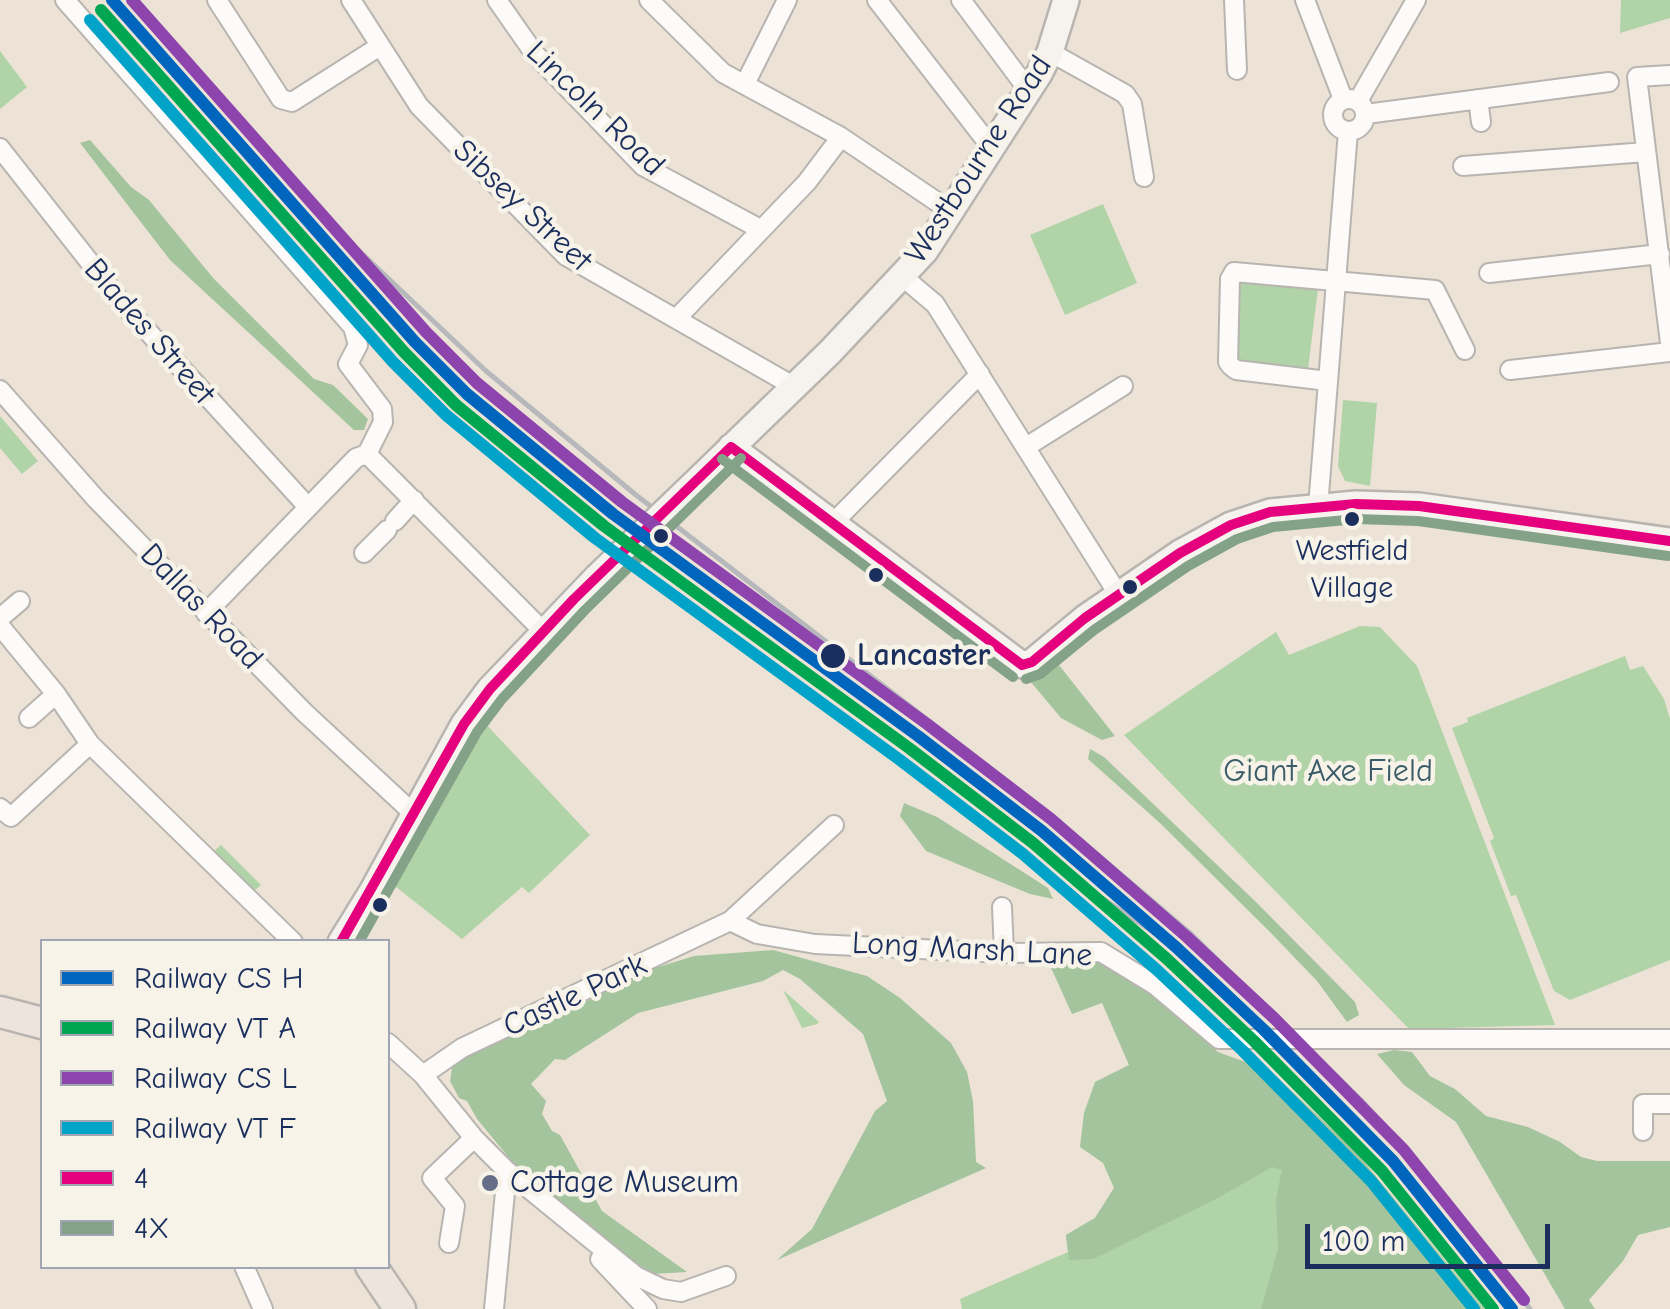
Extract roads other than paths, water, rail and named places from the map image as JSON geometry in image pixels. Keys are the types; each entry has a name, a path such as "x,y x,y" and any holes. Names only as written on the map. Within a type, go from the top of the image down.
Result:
{"main road":[{"path":"0,1012 40,1022"},
{"path":"373,1269 400,1309"}],"street":[{"path":"64,0 76,27 353,327 358,346 348,364 382,409 384,422 367,454 356,458 206,613"},
{"path":"216,0 286,101 292,102 380,46"},
{"name":"Sibsey Street","path":"352,0 419,106 566,256 795,386"},
{"name":"Lincoln Road","path":"497,0 534,54 643,166 760,229"},
{"path":"648,0 723,73 841,137 952,212"},
{"path":"744,84 787,0"},
{"path":"878,0 991,147"},
{"path":"961,0 1029,91"},
{"name":"Westbourne Road","path":"343,939 464,724 490,689 597,577 904,277 952,212 1029,91 1050,52 1066,0"},
{"path":"1234,0 1237,70"},
{"path":"1306,0 1356,105 1362,125 1348,131 1338,127 1335,106 1356,105 1478,99 1609,82"},
{"path":"1356,105 1416,0"},
{"path":"1050,52 1125,94 1132,104 1144,177"},
{"path":"1670,75 1637,78 1670,344"},
{"path":"1478,99 1481,122"},
{"path":"1318,507 1348,131"},
{"path":"676,319 807,182 841,137"},
{"name":"Blades Street","path":"0,148 120,302 308,507"},
{"path":"1463,166 1646,152"},
{"path":"1489,272 1660,254"},
{"path":"1328,381 1236,370 1231,366 1230,279 1234,272 1435,290 1464,350"},
{"path":"904,277 935,304 1118,594"},
{"path":"1510,370 1670,352"},
{"path":"832,524 980,374"},
{"path":"1026,447 1123,386"},
{"name":"Dallas Road","path":"0,390 96,499 206,613 336,743 413,813"},
{"path":"731,447 1022,665 1032,662 1118,594 1231,525 1270,512 1356,504 1419,506 1670,542"},
{"path":"367,454 543,631"},
{"path":"364,554 414,500"},
{"path":"20,601 0,622 90,744 290,939"},
{"path":"29,718 56,694"},
{"path":"6,812 90,744"},
{"name":"Castle Park","path":"423,1075 462,1048 730,922 834,825"},
{"path":"1002,907 1004,952"},
{"name":"Long Marsh Lane","path":"730,922 758,934 815,944 1100,952 1154,985 1219,1039 1670,1040"},
{"path":"390,1045 423,1075 474,1138 507,1170 586,1238 647,1283 681,1292 726,1276"},
{"path":"1643,1131 1643,1104 1670,1104"},
{"path":"449,1243 456,1206 432,1178 474,1138"},
{"path":"494,1309 507,1170"},
{"path":"586,1238 647,1309"},
{"path":"245,1269 263,1309"}],"railway":[{"path":"354,246 486,371 636,495 1051,815 1191,934 1406,1149 1530,1309"},
{"path":"1075,880 1177,948"}],"place":[{"name":"Westfield Village","path":"1352,519"},
{"name":"Lancaster","path":"833,656"},
{"name":"Cottage Museum","path":"490,1183"}],"park label":[{"name":"Giant Axe Field","path":"1328,772"}]}
